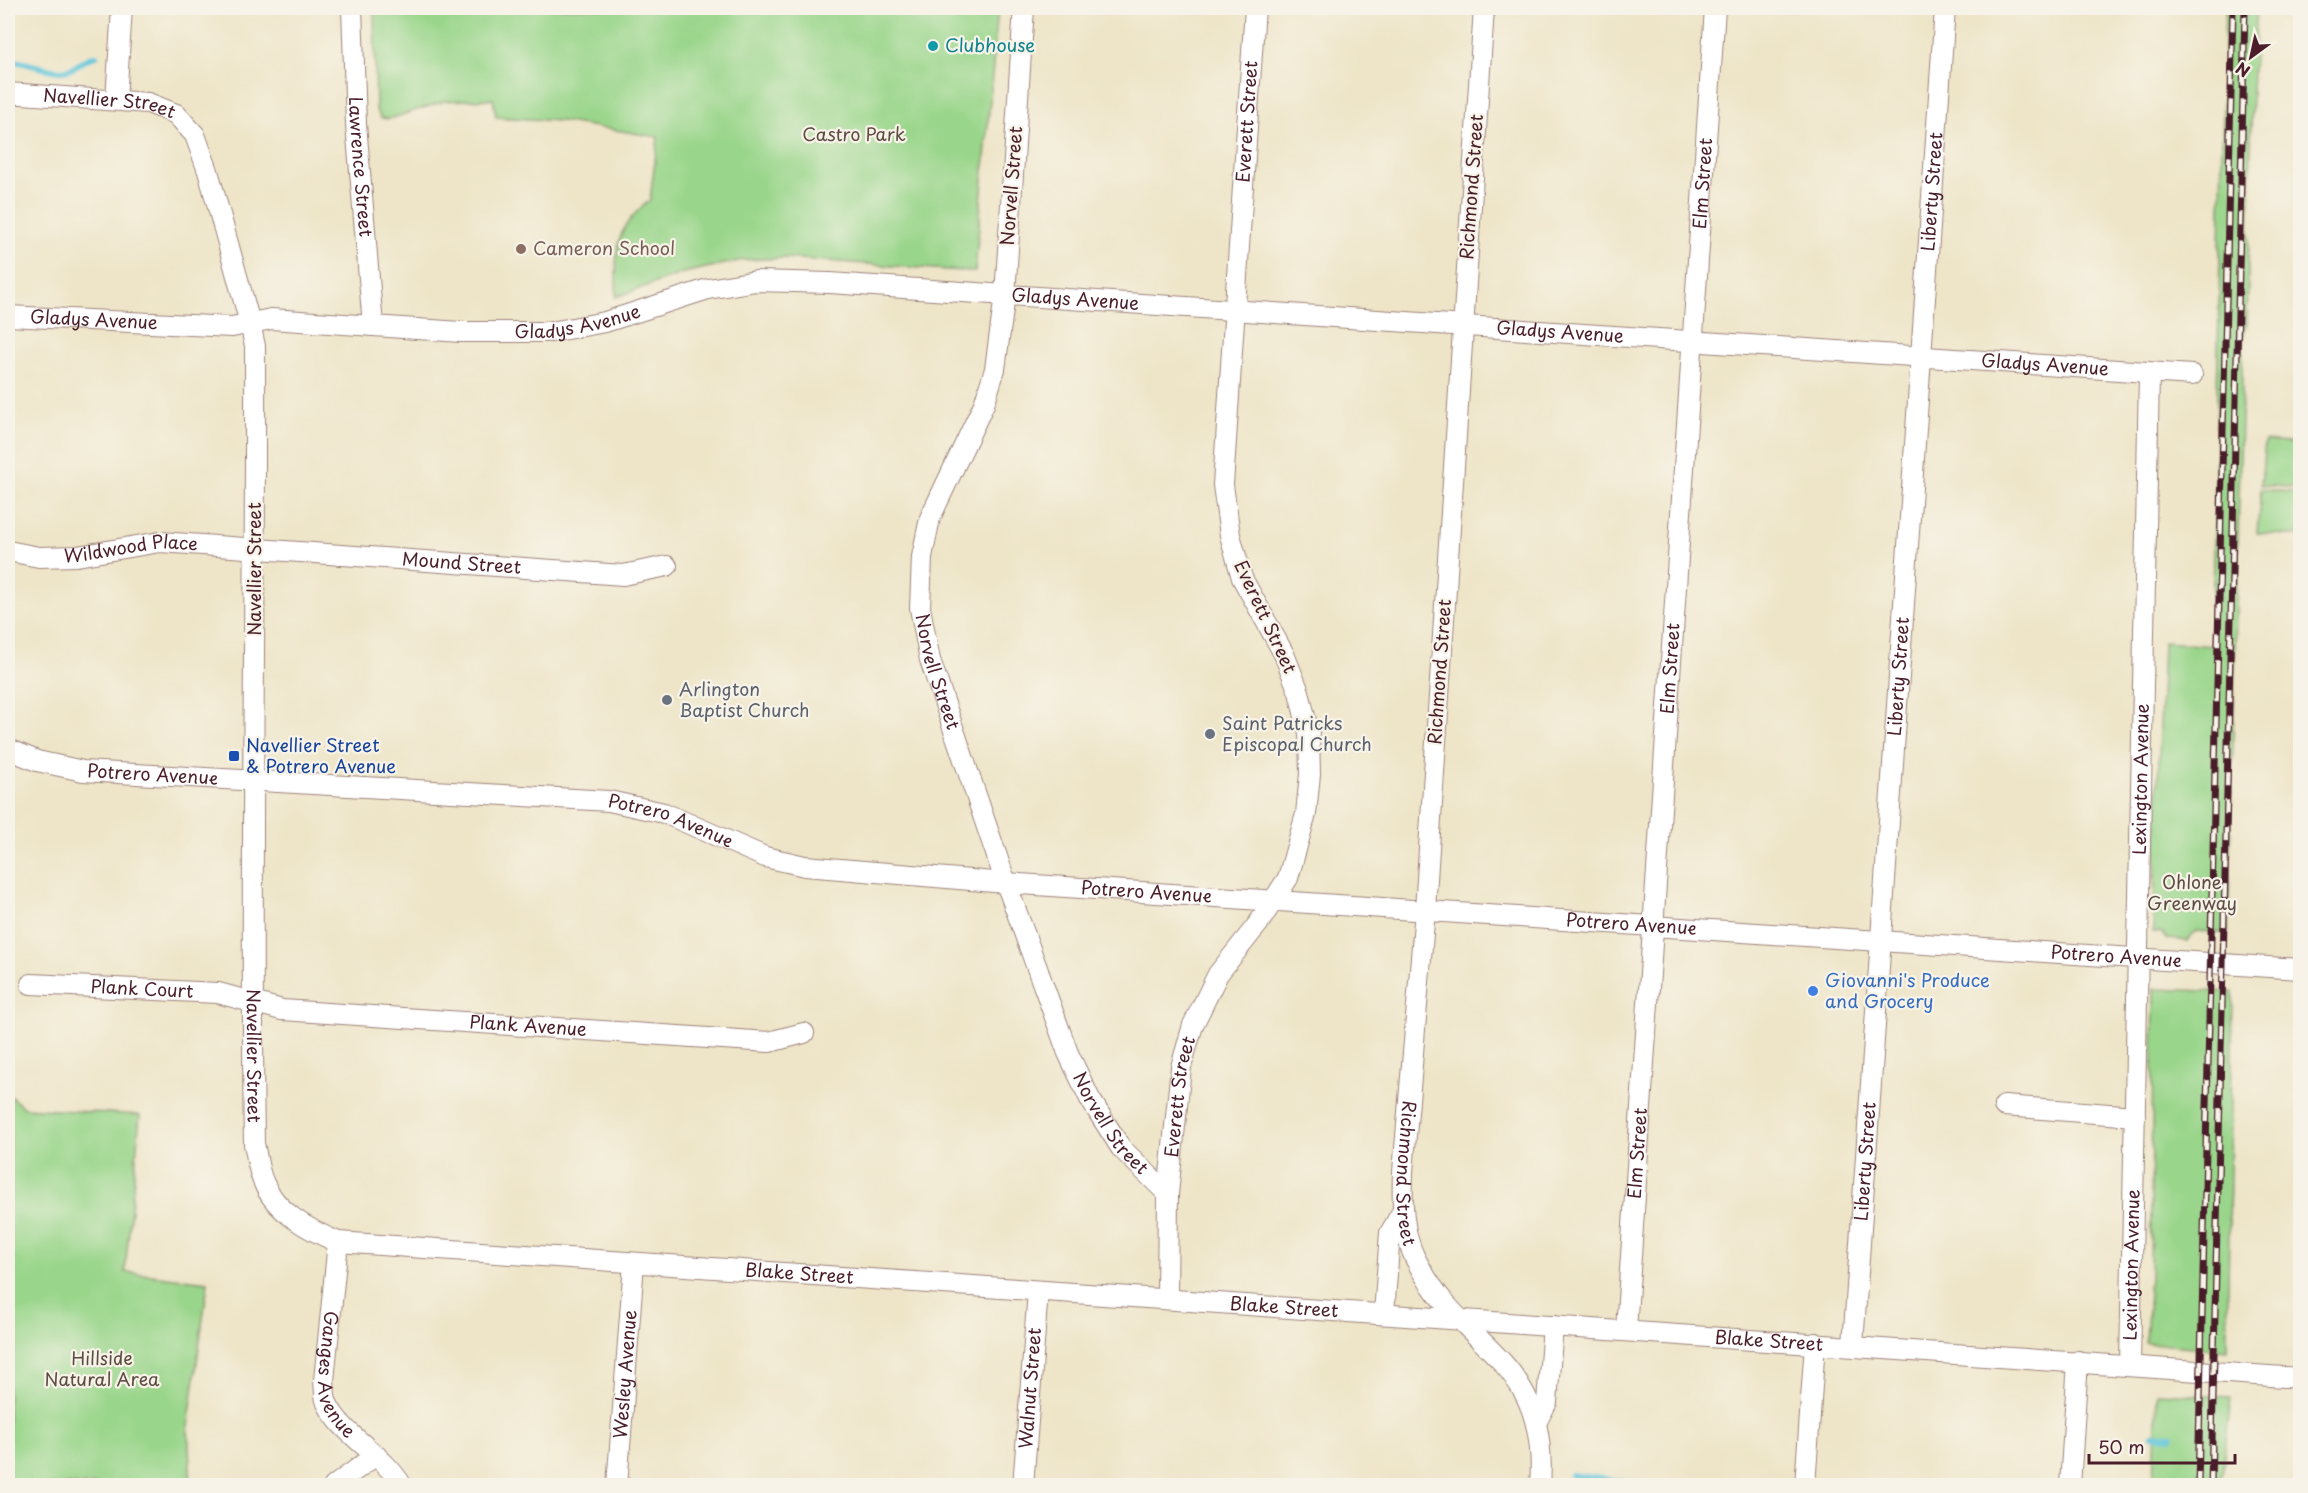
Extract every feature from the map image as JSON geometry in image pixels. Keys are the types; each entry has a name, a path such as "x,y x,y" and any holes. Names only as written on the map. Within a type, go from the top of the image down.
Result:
{"street":[{"path":"116,100 122,8"},
{"name":"Lawrence Street","path":"351,8 356,124 373,326"},
{"name":"Norvell Street","path":"1024,8 1005,295 995,369 984,404 930,518 922,556 920,608 930,660 1006,883 1068,1053 1090,1099 1121,1148 1168,1194"},
{"name":"Everett Street","path":"1168,1194 1181,1067 1193,1025 1218,974 1288,878 1306,814 1310,774 1309,733 1299,692 1284,654 1242,578 1230,536 1223,485 1255,8"},
{"name":"Richmond Street","path":"1460,1318 1436,1294 1413,1256 1402,1212 1403,1172 1425,910 1484,8"},
{"name":"Elm Street","path":"1626,1330 1715,8"},
{"name":"Liberty Street","path":"1853,1345 1871,1065 1883,941 1945,8"},
{"name":"Navellier Street","path":"8,93 148,103 176,114 195,135 208,171 250,323 255,346 256,547 252,1001 254,1144 263,1182 278,1205"},
{"name":"Gladys Avenue","path":"8,316 232,327 271,319 461,332 550,332 605,322 708,290 756,281 830,283 2192,375"},
{"name":"Lexington Avenue","path":"2130,1364 2149,373"},
{"name":"Wildwood Place","path":"8,551 39,557 77,556 160,542 256,547"},
{"name":"Mound Street","path":"256,547 623,575 667,566"},
{"name":"Potrero Avenue","path":"8,749 37,761 83,771 609,801 664,813 765,857 805,866 1006,883 2301,969"},
{"name":"Plank Court","path":"31,984 218,993 252,1001"},
{"name":"Plank Avenue","path":"252,1001 282,1010 769,1042 804,1033"},
{"path":"2004,1106 2135,1116"},
{"path":"1167,1299 1168,1194"},
{"name":"Blake Street","path":"278,1205 311,1231 338,1242 2130,1364 2301,1378"},
{"path":"1384,1314 1390,1233 1402,1212"},
{"name":"Ganges Avenue","path":"338,1242 324,1380 326,1401 338,1420 394,1472 402,1485"},
{"name":"Wesley Avenue","path":"617,1485 633,1263"},
{"name":"Walnut Street","path":"1023,1485 1038,1291"},
{"path":"1460,1318 1504,1362 1523,1387 1537,1421 1542,1442 1540,1485"},
{"path":"1537,1421 1546,1402 1553,1326"},
{"path":"1805,1485 1815,1343"},
{"path":"2070,1485 2078,1361"},
{"path":"334,1485 376,1455"}],"green space":[{"name":"Castro Park","path":"374,8 998,8 975,272 785,258 743,260 683,273 616,297 619,243 628,222 650,200 658,137 560,121 496,117 493,99 445,101 389,119 381,118 376,110"},
{"name":"Ohlone Greenway","path":"2225,8 2257,8 2252,90 2247,324 2243,336 2228,933 2196,931 2188,941 2168,939 2161,932 2153,932 2163,642 2212,646"},
{"path":"2265,441 2300,444 2300,488 2261,485"},
{"path":"2261,489 2300,493 2300,536 2257,533"},
{"path":"2154,989 2233,992 2227,1350 2146,1343 2150,1276"},
{"name":"Hillside Natural Area","path":"8,1094 24,1108 140,1115 125,1272 208,1282 188,1428 191,1485 8,1485"},
{"path":"2157,1393 2231,1397 2221,1485 2154,1485"}],"waterway":[{"path":"8,61 61,71 71,69 96,56"},
{"path":"2153,1435 2172,1436"},
{"path":"1571,1475 1655,1486"}],"railway":[{"path":"2198,1486 2233,8"},
{"path":"2211,1486 2245,8"}],"place":[{"name":"Clubhouse","path":"933,46"},
{"name":"Cameron School","path":"521,249"},
{"name":"Arlington Baptist Church","path":"667,700"},
{"name":"Saint Patricks Episcopal Church","path":"1210,734"},
{"name":"Navellier Street & Potrero Avenue","path":"234,756"},
{"name":"Giovanni's Produce and Grocery","path":"1813,991"}]}
